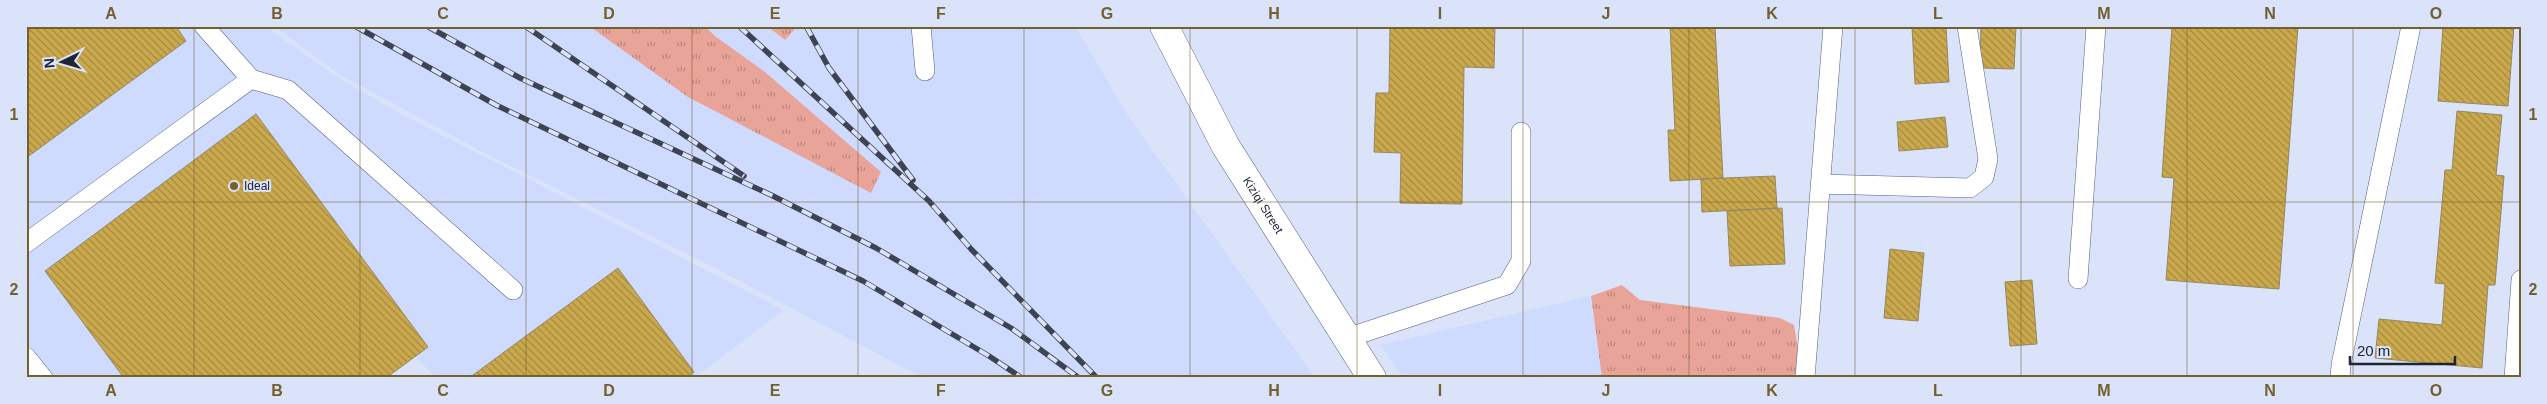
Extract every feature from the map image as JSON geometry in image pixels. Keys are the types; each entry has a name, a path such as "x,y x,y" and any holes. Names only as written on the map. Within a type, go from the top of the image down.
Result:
{"street":[{"name":"Kiziqi Street","path":"1164,26 1225,145 1372,378"}],"lane":[{"path":"204,26 251,79 288,90 513,290"},
{"path":"921,26 925,71"},
{"path":"1805,378 1833,26"},
{"path":"1820,184 1970,188 1984,177 1988,159 1967,26"},
{"path":"2078,279 2096,26"},
{"path":"2340,378 2341,365 2411,26"},
{"path":"26,243 251,79"},
{"path":"1347,338 1507,285 1521,261 1521,132"},
{"path":"2514,378 2521,280"},
{"path":"26,357 43,378"}],"shaded area":[{"path":"26,26 265,26 337,77 405,116 784,310 694,378 436,378 415,356 386,378 26,378"},
{"path":"274,26 589,26 688,97 871,193 881,172 765,72 715,36 705,26 767,26 785,40 795,29 793,26 1075,26 1130,119 1315,378 923,378 717,269 477,149 339,74"},
{"path":"1590,296 1602,378 1403,378 1381,345"}],"green space":[{"path":"589,26 705,26 715,36 765,72 881,172 871,193 688,97"},
{"path":"767,26 793,26 795,29 785,40"},
{"path":"1622,285 1640,300 1780,318 1794,325 1798,348 1795,378 1602,378 1591,296"}],"building":[{"path":"26,26 176,26 186,41 26,158"},
{"path":"1390,26 1495,26 1494,68 1464,67 1462,204 1400,203 1401,153 1374,152 1376,93 1389,93"},
{"path":"1670,26 1715,26 1723,178 1670,181 1668,130 1675,130"},
{"path":"1912,26 1946,26 1949,82 1915,84"},
{"path":"1981,26 2016,26 2014,69 1980,68"},
{"path":"2172,26 2298,26 2279,289 2166,280 2174,178 2162,177"},
{"path":"2443,26 2514,26 2508,106 2438,101"},
{"path":"2457,111 2502,115 2496,175 2504,176 2495,285 2488,285 2482,368 2375,358 2379,319 2442,325 2445,284 2435,283 2445,170 2452,170"},
{"name":"Ideal","path":"256,114 428,347 386,378 124,378 45,271"},
{"path":"1945,117 1948,147 1899,151 1897,122"},
{"path":"1775,176 1777,208 1702,212 1701,179"},
{"path":"1782,208 1785,264 1730,266 1727,211"},
{"path":"1890,249 1924,253 1918,321 1884,318"},
{"path":"618,268 694,372 686,378 469,378"},
{"path":"2032,280 2037,344 2010,346 2005,282"}],"railway":[{"path":"355,26 496,105 863,281 989,356 1022,378"},
{"path":"427,26 520,78 771,195 876,248 1011,328 1079,378"},
{"path":"525,26 744,176"},
{"path":"739,26 929,201 971,249 1097,378"},
{"path":"806,26 829,68 913,180"}],"place":[{"name":"Ideal","path":"234,186"}]}
